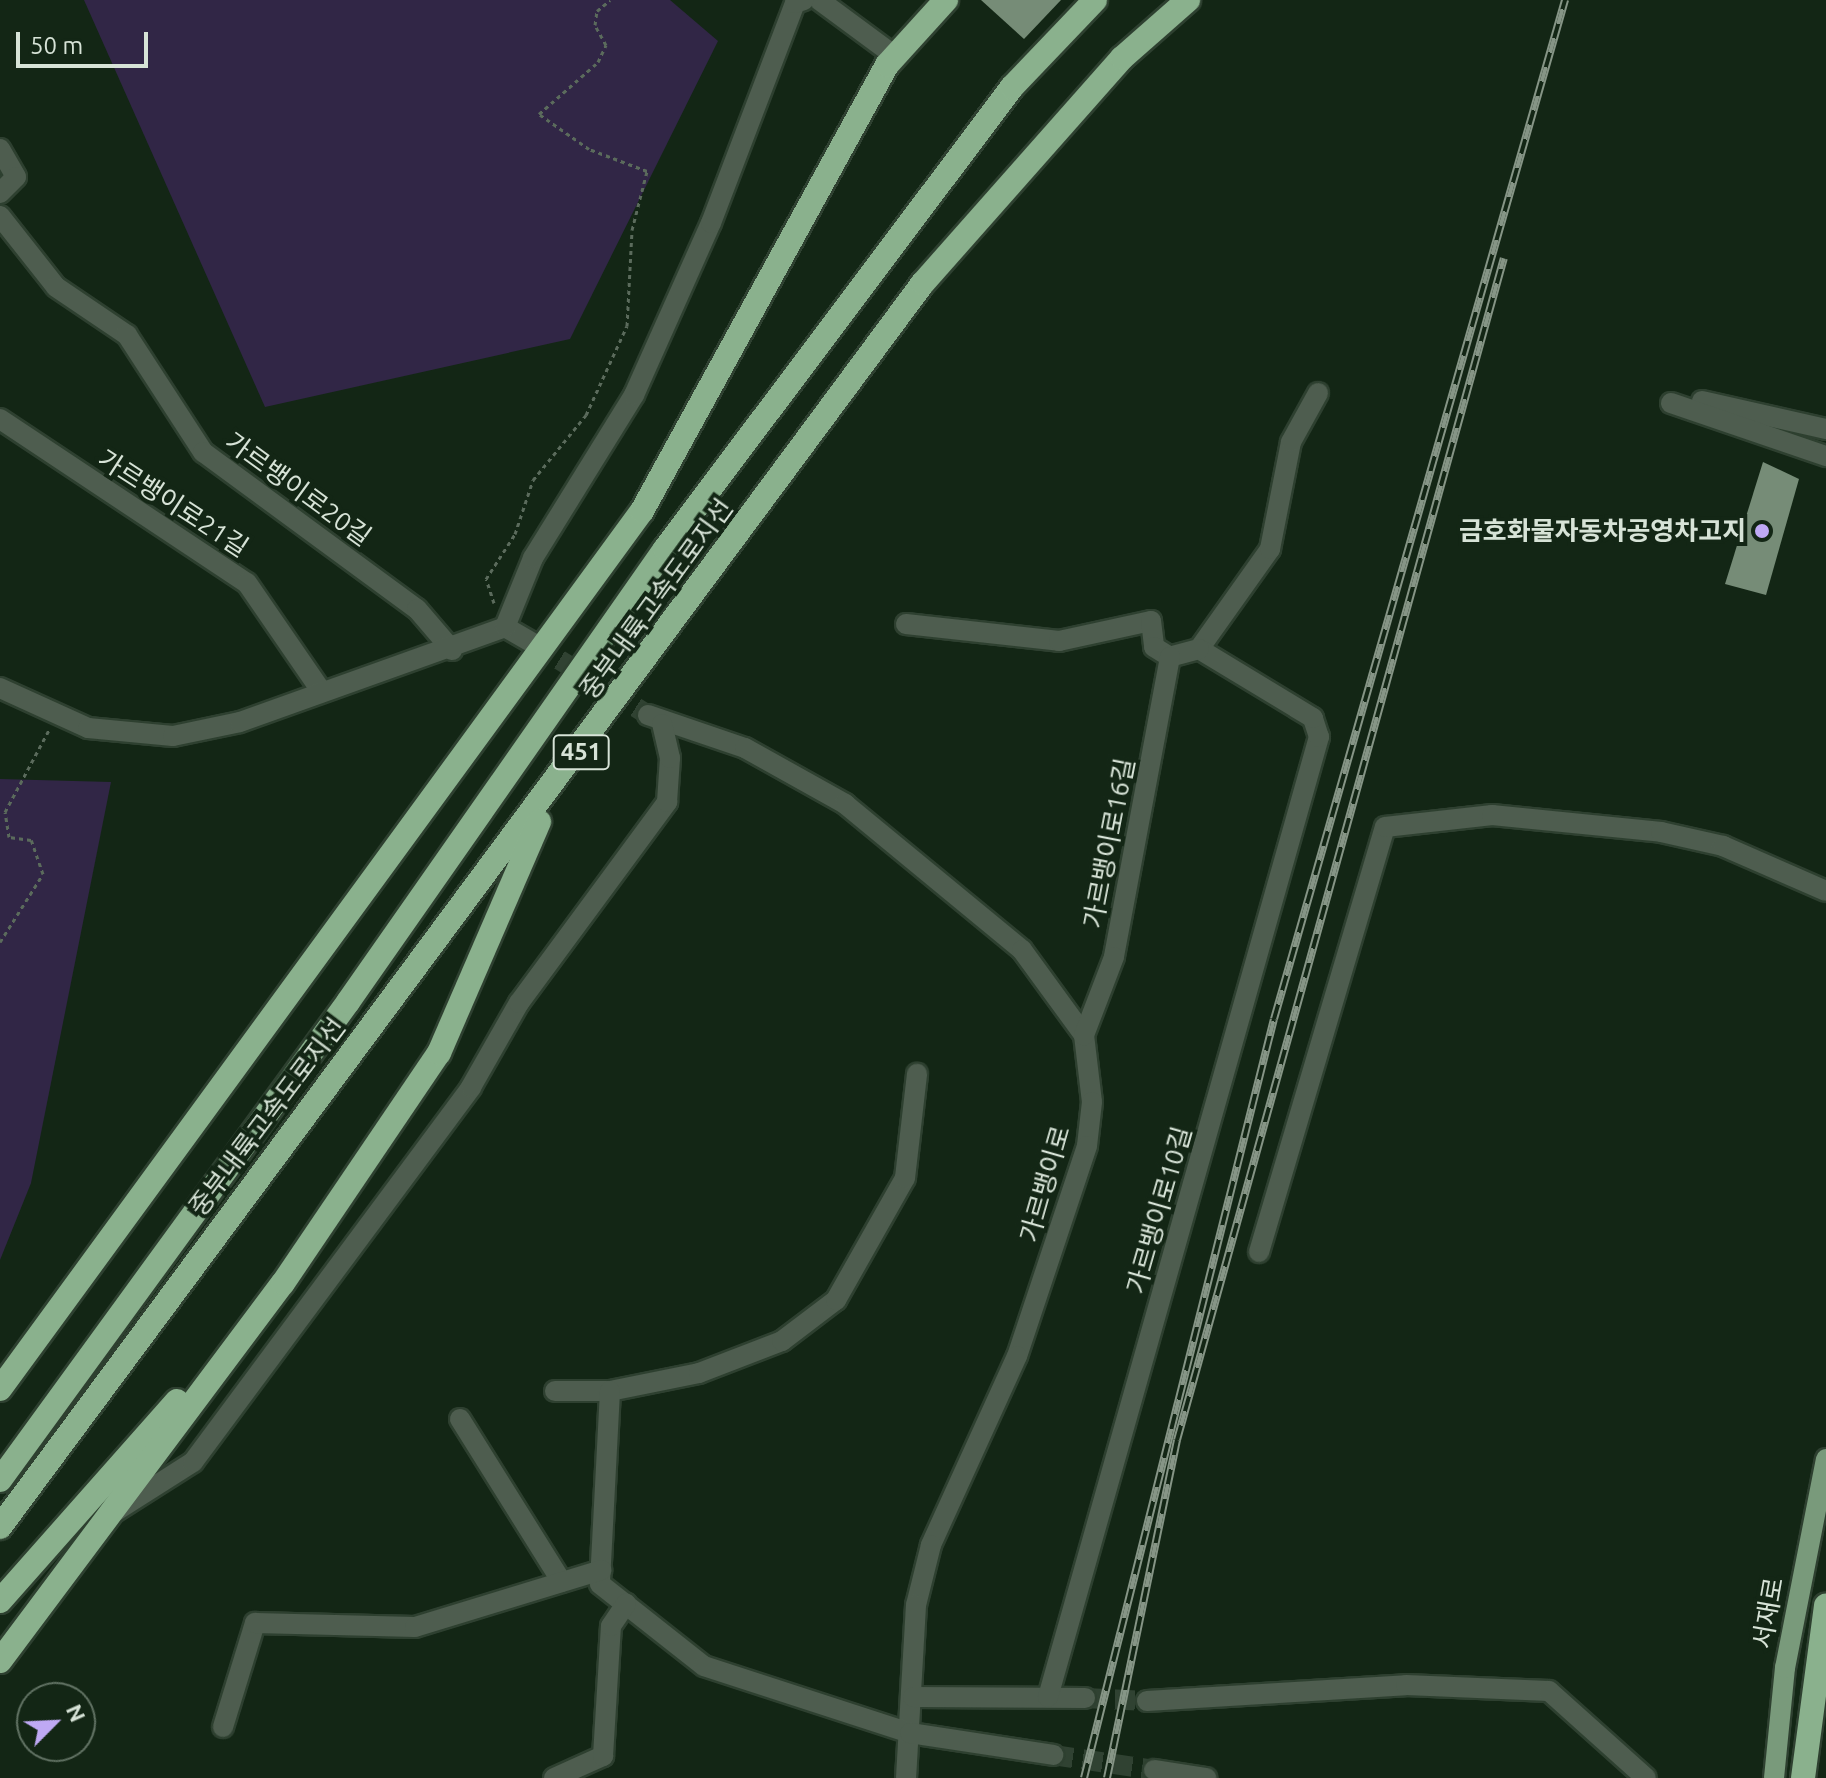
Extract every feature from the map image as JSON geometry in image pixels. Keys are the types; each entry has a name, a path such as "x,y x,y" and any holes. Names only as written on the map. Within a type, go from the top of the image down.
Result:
{"highway":[{"path":"0,1389 642,511 895,56 946,0"},
{"name":"중부내륙고속도로지선","path":"0,1480 348,1002 665,549 1012,87 1095,0"},
{"name":"중부내륙고속도로지선","path":"0,1527 266,1162 554,788 923,283 1122,58 1188,0"},
{"path":"0,1661 283,1283 439,1053 554,788"},
{"path":"0,1601 283,1283"},
{"path":"1803,1778 1826,1606"}],"main road":[{"name":"서재로","path":"1774,1778 1785,1668 1826,1459"}],"street":[{"path":"0,688 88,728 173,736 240,722 452,650 500,617 640,382 711,223 795,3 804,0"},
{"path":"819,0 895,56"},
{"path":"0,149 16,177 0,193"},
{"name":"가르뱅이로20길","path":"0,216 56,287 127,335 203,452 417,609 452,650"},
{"path":"906,624 1059,641 1151,621 1154,647 1170,657 1199,649 1270,549 1291,442 1318,393"},
{"path":"1672,398 1823,442"},
{"name":"가르뱅이로21길","path":"0,419 247,583 322,692"},
{"path":"500,617 534,644"},
{"name":"가르뱅이로10길","path":"1048,1697 1319,737 1313,718 1199,649"},
{"name":"가르뱅이로16길","path":"1084,1035 1114,957 1170,657"},
{"name":"가르뱅이로","path":"107,1517 193,1462 471,1087 519,1003 667,802 670,758 655,719 745,748 845,804 1022,950 1084,1035 1092,1102 1087,1146 1017,1356 931,1545 916,1605 906,1778"},
{"path":"1259,1252 1385,827 1492,815 1661,832 1723,846 1826,891"},
{"path":"555,1391 610,1391 699,1373 782,1341 836,1300 905,1178 917,1074"},
{"path":"610,1391 600,1584 704,1666 910,1733 1053,1755"},
{"path":"460,1419 562,1582"},
{"path":"223,1727 255,1623 415,1627 601,1570"},
{"path":"554,1778 603,1756 611,1626 626,1604"},
{"path":"1147,1701 1406,1685 1549,1691 1646,1778"},
{"path":"913,1697 1085,1698"},
{"path":"1154,1770 1206,1778"}],"path":[{"path":"500,617 486,579 515,534 533,480 586,415 627,326 632,230 647,171 589,149 539,114 598,62 606,45 597,11 610,0"},
{"path":"0,942 43,874 31,840 9,837 5,812 50,727"}],"shaded area":[{"path":"84,0 670,0 718,41 570,339 265,407"},
{"path":"0,779 111,782 31,1183 0,1260"}],"building":[{"path":"981,0 1061,0 1024,39"},
{"name":"금호화물자동차공영차고지","path":"1763,462 1799,479 1766,595 1725,584"}],"tunnel":[{"path":"534,644 648,715"},
{"path":"1085,1698 1147,1701"},
{"path":"1053,1755 1154,1770"}],"railway":[{"path":"1084,1778 1274,1019 1565,0"},
{"path":"1107,1778 1177,1440 1504,258"}],"place":[{"name":"금호화물자동차공영차고지","path":"1762,531"}]}
